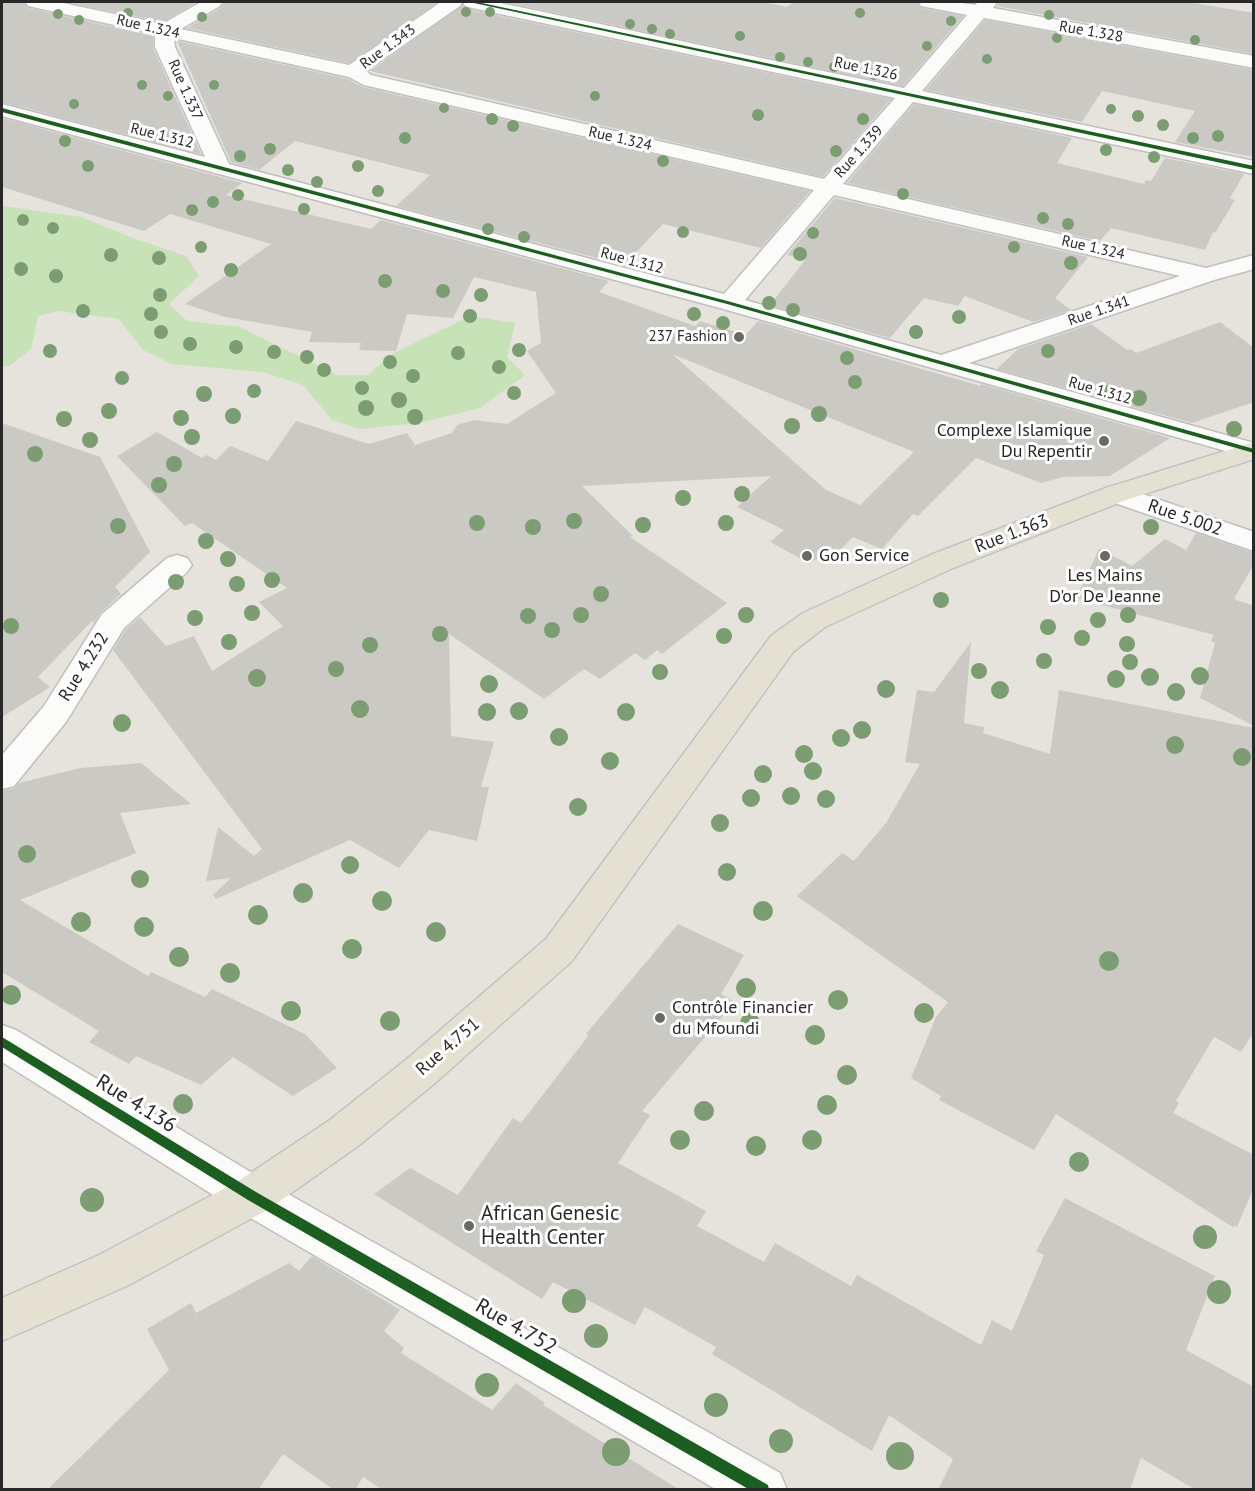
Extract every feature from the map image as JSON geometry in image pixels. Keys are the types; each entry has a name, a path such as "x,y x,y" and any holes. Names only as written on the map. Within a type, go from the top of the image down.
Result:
{"main road":[{"name":"Rue 1.363","path":"782,644 814,620 943,561 1116,494 1253,451"},
{"name":"Rue 4.751","path":"2,1320 114,1270 252,1196 344,1133 421,1071 559,950 782,644"}],"street":[{"name":"Rue 1.324","path":"35,2 356,73 364,79 1206,275"},
{"path":"164,31 213,2"},
{"name":"Rue 1.343","path":"356,73 357,68 453,2"},
{"name":"Rue 1.326","path":"472,2 911,93 1254,168"},
{"name":"Rue 1.328","path":"928,2 984,7 1254,62"},
{"name":"Rue 1.339","path":"729,303 984,7"},
{"name":"Rue 1.337","path":"164,31 165,47 220,166"},
{"name":"Rue 1.312","path":"2,110 220,166 946,362 1253,451"},
{"name":"Rue 1.341","path":"946,362 1206,275 1254,262"},
{"name":"Rue 5.002","path":"1116,494 1254,542"},
{"name":"Rue 4.232","path":"2,777 55,714 113,621 177,566"},
{"name":"Rue 4.136","path":"2,1042 252,1196"},
{"name":"Rue 4.752","path":"252,1196 763,1490"}],"green space":[{"path":"2,206 81,217 186,256 199,276 169,304 187,321 240,327 337,375 368,375 392,354 470,316 515,323 507,357 525,375 480,408 419,423 360,429 332,420 303,385 263,372 172,364 143,350 119,319 58,311 38,316 31,349 9,366 2,366"}],"building":[{"path":"2,2 24,2 28,8 153,36 153,48 201,154 2,102"},
{"path":"67,2 197,2 162,22"},
{"path":"224,2 438,2 349,63 187,28 221,8"},
{"path":"505,2 764,2 787,7 793,2 917,2 921,8 963,16 903,86"},
{"path":"999,2 1187,2 1254,13 1254,54 997,6"},
{"path":"462,6 471,10 891,99 823,177 370,71"},
{"path":"985,20 1254,70 1254,157 1175,142 1195,111 1102,91 1082,122 926,90"},
{"path":"177,41 348,79 363,87 810,191 761,248 663,224 624,265 396,206 430,175 295,141 259,170 231,162"},
{"path":"914,104 1072,138 1057,163 1144,184 1146,180 1151,181 1165,158 1244,174 1230,198 1235,200 1215,233 1213,232 1205,250 1111,228 1100,241 847,183"},
{"path":"2,118 242,183 226,195 371,229 381,220 609,281 599,292 695,326 700,321 746,335 758,321 980,386 981,384 1170,438 1110,476 1063,477 1041,483 976,458 918,516 913,514 882,549 853,537 830,560 822,556 809,563 770,542 784,530 737,507 771,476 582,486 633,536 630,537 727,603 662,654 657,650 645,660 635,653 600,679 584,669 544,699 449,634 451,736 494,742 481,787 489,787 477,841 429,830 399,868 350,840 216,899 213,895 231,878 206,881 218,827 254,856 262,849 113,650 126,629 140,617 166,646 194,636 212,671 283,626 259,602 287,588 192,523 185,526 117,456 157,432 202,458 206,455 216,460 230,446 268,461 296,421 369,444 407,433 415,445 452,433 457,425 474,420 507,424 556,393 527,351 541,343 536,292 474,277 453,318 407,314 396,351 359,350 361,343 309,342 312,332 225,317 185,304 271,244 170,214 144,231 2,187","holes":["672,354 914,452 860,505 826,490"]},
{"path":"835,198 1088,257 1055,298 1071,310 1033,322 965,296 958,306 924,298 890,338 770,305 806,259 787,255"},
{"path":"1220,322 1254,348 1254,402 1192,423 997,369 1018,349 1091,324 1127,350 1131,349 1136,353"},
{"path":"2,423 100,457 150,552 115,587 121,594 38,677 50,687 2,717"},
{"path":"1196,533 1254,553 1254,564 1234,599 1254,606 1254,726 1200,698 1215,643 1211,641 1214,635 1076,598 1099,549 1132,566 1165,539 1186,550"},
{"path":"971,642 964,723 984,727 983,733 1050,754 1059,690 1254,728 1254,1032 1241,1052 1214,1037 1176,1101 1179,1103 1173,1113 1254,1155 1254,1187 1237,1227 1235,1225 1234,1228 1056,1114 1034,1150 939,1100 941,1096 911,1078 936,1017 948,1002 797,896 842,853 854,861 886,823 920,764 905,762 917,690 934,692"},
{"path":"141,763 191,804 120,813 136,853 20,900 148,976 151,972 205,997 212,989 305,1034 337,1068 293,1096 233,1057 201,1085 136,1056 129,1064 89,1042 99,1031 2,972 2,791 15,788 19,783 80,768"},
{"path":"678,924 744,955 721,994 735,1002 642,1111 650,1115 618,1163 706,1211 697,1226 764,1262 775,1243 851,1286 857,1275 981,1345 992,1320 1012,1331 1044,1255 1036,1251 1065,1198 1215,1276 1186,1350 1254,1387 1254,1490 1196,1490 1141,1458 1130,1490 938,1490 953,1459 889,1415 872,1451 712,1354 716,1347 645,1307 635,1325 553,1282 542,1299 374,1194 410,1168 458,1195 513,1118 521,1123 589,1035 586,1034"},
{"path":"312,1256 400,1310 384,1331 404,1348 401,1353 492,1410 516,1383 545,1403 543,1405 680,1490 383,1490 363,1477 355,1490 334,1490 283,1454 258,1490 47,1490 169,1370 147,1329 191,1303 196,1313 289,1263 299,1271"}],"cycle path":[{"path":"472,2 1254,168"},
{"path":"2,110 729,303 1252,451"},
{"path":"2,1042 252,1196 763,1490"}],"place":[{"name":"237 Fashion","path":"739,337"},
{"name":"Complexe Islamique Du Repentir","path":"1104,441"},
{"name":"Gon Service","path":"807,556"},
{"name":"Les Mains D'or De Jeanne","path":"1105,556"},
{"name":"Contrôle Financier du Mfoundi","path":"660,1018"},
{"name":"African Genesic Health Center","path":"469,1226"}]}
